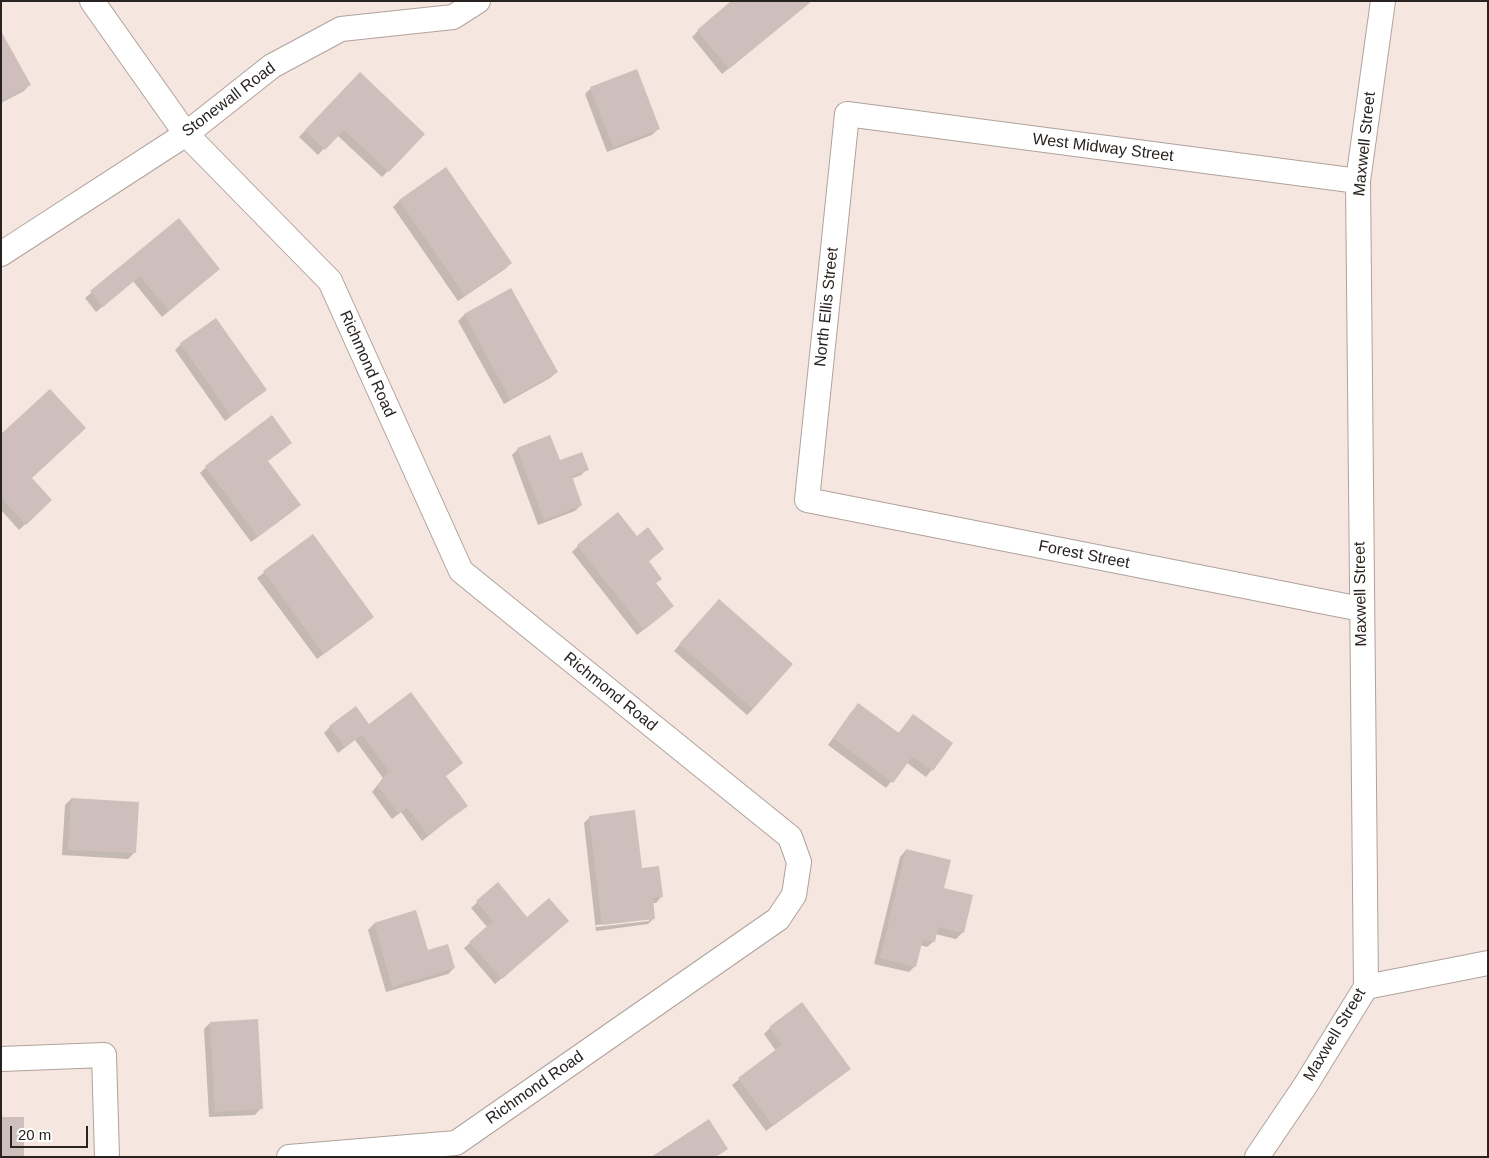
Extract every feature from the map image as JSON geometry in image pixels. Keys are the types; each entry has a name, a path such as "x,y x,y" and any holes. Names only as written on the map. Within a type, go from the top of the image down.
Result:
{"street":[{"name":"Richmond Road","path":"92,1 186,134 330,281 461,571 790,837 799,862 794,895 778,919 456,1143 289,1157"},
{"name":"Stonewall Road","path":"1,254 186,134 272,66 341,30 453,17 478,1"},
{"name":"Maxwell Street","path":"1258,1157 1305,1086 1366,986 1358,181 1383,1"},
{"name":"West Midway Street","path":"847,114 1358,181"},
{"name":"North Ellis Street","path":"807,500 847,114"},
{"name":"Forest Street","path":"807,500 1362,609"},
{"path":"1366,986 1488,963"},
{"path":"1,1059 104,1055 107,1157"}],"building":[{"path":"731,1 812,1 729,69 697,30"},
{"path":"1,31 31,85 1,102"},
{"path":"637,69 660,129 613,147 590,87"},
{"path":"360,72 425,134 389,172 344,130 325,150 305,130"},
{"path":"446,167 512,263 465,296 399,200"},
{"path":"179,218 220,269 169,311 140,276 103,307 90,291"},
{"path":"511,288 558,372 510,399 464,314"},
{"path":"216,318 267,390 231,416 180,343"},
{"path":"50,389 86,428 32,478 52,500 26,525 1,498 1,434"},
{"path":"272,415 292,443 268,461 301,505 258,537 205,466"},
{"path":"550,435 560,460 582,452 589,470 572,476 582,505 544,520 517,448"},
{"path":"618,512 637,536 648,527 664,549 649,561 662,579 656,583 674,606 644,630 577,545"},
{"path":"313,534 374,617 324,654 263,571"},
{"path":"719,599 793,664 753,709 679,644"},
{"path":"411,692 463,763 446,776 468,806 428,835 407,807 399,814 378,786 389,771 362,735 345,747 329,726 356,706 369,724"},
{"path":"858,703 899,733 913,714 953,743 933,771 912,757 893,783 833,738"},
{"path":"71,798 139,802 136,853 68,850"},
{"path":"635,810 642,868 659,866 663,897 653,898 655,919 602,925 589,816"},
{"path":"906,849 951,860 944,888 973,895 964,933 938,927 935,942 923,939 916,967 880,958"},
{"path":"498,882 527,917 549,898 569,921 502,979 469,942 493,921 476,901"},
{"path":"416,910 428,950 448,944 455,968 392,987 374,923"},
{"path":"802,1002 851,1069 773,1126 738,1078 782,1045 769,1027"},
{"path":"258,1019 263,1109 215,1112 210,1022"},
{"path":"1,1117 24,1117 24,1157 1,1157"},
{"path":"709,1119 728,1149 716,1157 651,1157"}]}
